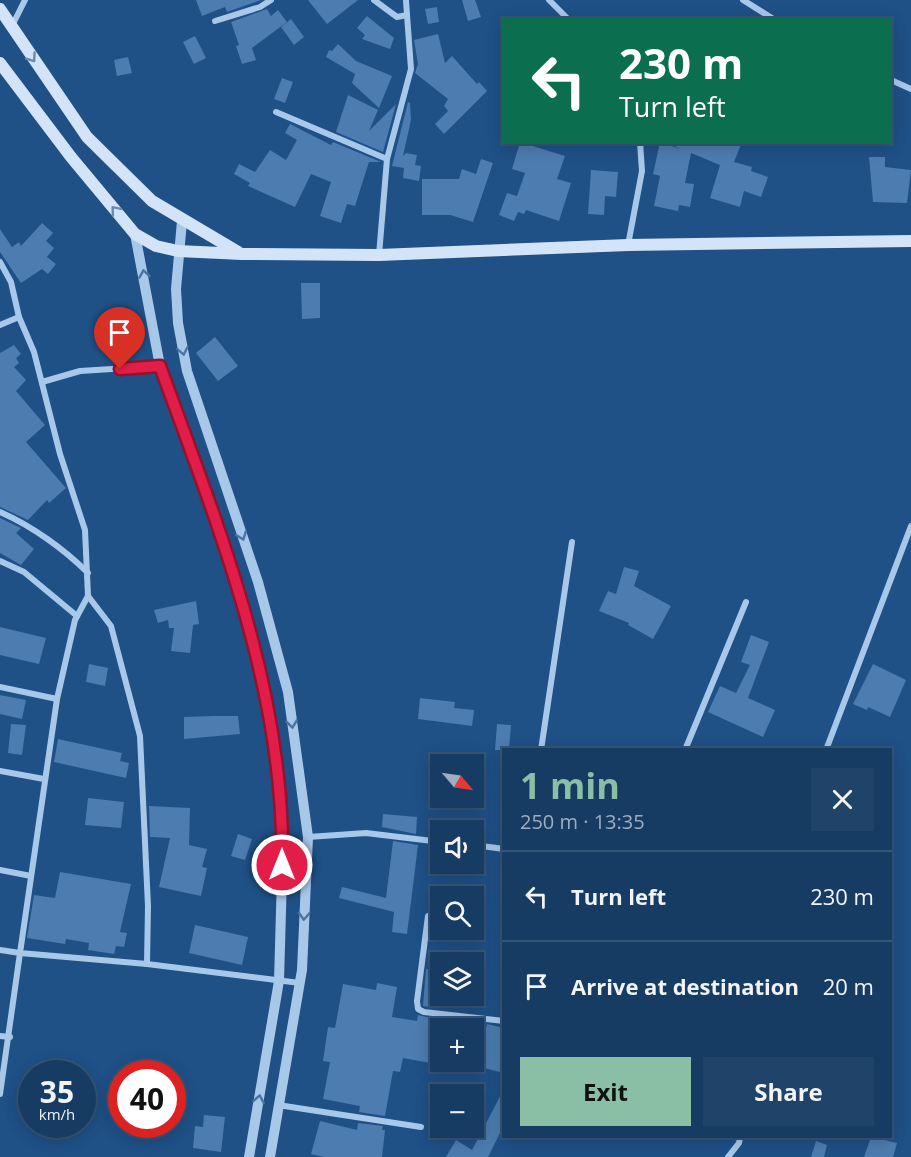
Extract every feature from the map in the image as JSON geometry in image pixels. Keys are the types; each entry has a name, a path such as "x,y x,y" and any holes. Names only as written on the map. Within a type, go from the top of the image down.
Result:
{"main road":[{"path":"0,9 87,137 152,201 182,221 242,254"},
{"path":"0,63 71,157 135,234 156,246 178,251 379,255 628,245 911,241"}],"street":[{"path":"12,28 25,0"},
{"path":"215,21 260,7 271,0"},
{"path":"374,0 397,17 407,15"},
{"path":"379,255 387,159 411,69 406,0"},
{"path":"549,0 567,18"},
{"path":"743,0 771,18"},
{"path":"892,80 911,89"},
{"path":"276,112 387,159"},
{"path":"628,245 642,171 640,144"},
{"path":"182,221 178,251 178,323 187,371 258,582 288,692 308,837 300,983 270,1157"},
{"path":"135,234 160,366 229,560 257,658 273,745 283,841 279,981 249,1157"},
{"path":"0,262 11,282 19,317 34,352 60,454 85,530 89,573 88,596 77,616 57,699 0,1094"},
{"path":"0,325 19,317"},
{"path":"42,382 80,371 160,366"},
{"path":"0,512 37,533 89,573"},
{"path":"827,748 910,529"},
{"path":"542,748 572,542"},
{"path":"0,561 24,572 77,616"},
{"path":"88,596 111,626 140,736 148,882 147,964"},
{"path":"686,748 746,602"},
{"path":"0,687 57,699"},
{"path":"0,771 44,779"},
{"path":"308,837 366,833 430,841"},
{"path":"484,846 502,849"},
{"path":"0,870 31,876"},
{"path":"428,916 417,1001 418,1009 424,1012 502,1021"},
{"path":"0,950 147,964 300,983"},
{"path":"0,1036 10,1037"},
{"path":"278,1105 421,1127"},
{"path":"728,1157 739,1143 740,1138"}],"building":[{"path":"196,0 261,0 227,12 225,7 202,16"},
{"path":"308,0 358,0 327,24"},
{"path":"462,0 475,0 481,17 468,21"},
{"path":"437,7 439,22 428,24 425,9"},
{"path":"267,9 271,16 278,10 287,22 252,48 256,60 242,64 236,46 239,45 231,22"},
{"path":"367,16 394,38 390,49 362,39 365,35 357,28"},
{"path":"291,19 304,37 294,45 281,27"},
{"path":"438,34 445,63 452,56 477,84 479,82 487,91 444,134 435,124 448,111 444,106 448,99 415,73 418,64 414,40"},
{"path":"195,36 206,58 194,64 183,42"},
{"path":"338,44 356,61 392,76 379,108 352,83 355,74 326,57 329,50 332,51"},
{"path":"128,57 132,73 117,76 114,60"},
{"path":"282,78 293,82 285,103 274,99"},
{"path":"348,95 378,110 369,131 396,104 383,152 336,132"},
{"path":"408,102 410,103 411,120 403,156 406,153 417,155 415,165 421,166 419,181 403,178 404,168 392,166"},
{"path":"290,124 331,145 333,142 381,162 369,162 355,206 347,204 341,223 320,216 331,182 311,174 295,207 248,186 250,183 234,174 239,164 255,172 270,150 286,160 297,140 285,133"},
{"path":"519,144 565,156 557,179 571,183 559,221 526,210 524,214 518,212 514,221 499,215 507,193 517,196 525,173 512,169"},
{"path":"660,144 680,149 671,144 741,144 734,162 752,167 751,171 768,177 761,197 744,191 740,207 710,198 720,165 691,153 685,183 694,184 690,207 679,205 678,211 654,206 660,176 653,174"},
{"path":"869,157 885,157 885,167 911,170 907,203 873,202"},
{"path":"481,159 493,163 473,222 450,215 422,215 422,179 459,179 462,169 476,174"},
{"path":"591,170 618,172 616,197 605,196 604,215 588,214"},
{"path":"42,223 53,233 46,241 54,248 47,257 56,264 48,274 42,269 21,283 0,252 0,229 12,247 19,242 21,246"},
{"path":"301,283 320,283 320,318 302,319"},
{"path":"215,337 238,366 218,381 196,353"},
{"path":"14,345 21,354 16,358 19,363 14,367 26,380 16,391 45,425 26,442 66,488 49,503 47,500 28,520 0,507 0,353"},
{"path":"0,518 21,528 16,533 34,549 21,565 0,553"},
{"path":"624,567 639,571 634,586 671,606 653,639 628,625 629,623 599,611 608,591 616,594"},
{"path":"196,601 199,624 193,625 190,653 171,651 174,628 169,628 168,620 158,623 154,610"},
{"path":"0,627 46,638 39,664 0,655"},
{"path":"751,635 769,642 748,698 775,710 763,737 708,712 720,686 736,693 750,665 741,662"},
{"path":"89,664 108,668 105,686 86,682"},
{"path":"873,664 906,680 890,717 868,707 867,710 853,704"},
{"path":"0,695 26,700 22,719 0,714"},
{"path":"420,698 455,702 454,708 474,710 472,726 418,719"},
{"path":"238,716 240,734 184,739 184,717"},
{"path":"11,724 26,725 22,755 8,753"},
{"path":"497,724 511,725 509,748 495,750"},
{"path":"58,739 122,753 120,761 129,763 126,778 54,762"},
{"path":"88,798 124,802 121,828 85,825"},
{"path":"149,806 190,808 189,845 207,849 202,867 207,868 201,896 159,887 170,838 150,837"},
{"path":"383,814 417,817 416,834 382,827"},
{"path":"238,834 252,839 245,860 231,856"},
{"path":"393,841 418,845 407,934 392,932 394,912 339,898 342,887 386,898"},
{"path":"60,872 131,884 120,932 127,933 124,947 116,946 114,954 88,950 89,943 66,939 65,944 27,938 34,895 55,898"},
{"path":"195,925 248,937 242,965 189,953"},
{"path":"426,969 430,970 430,1006 437,1006 437,1008 423,1006"},
{"path":"377,983 397,987 392,1017 417,1021 418,1015 431,1018 430,1063 403,1058 400,1072 393,1071 385,1116 359,1112 360,1106 323,1099 330,1062 323,1061 328,1027 335,1028 343,984 376,990"},
{"path":"487,1024 502,1028 502,1072 484,1068 484,1035"},
{"path":"502,1093 502,1129 488,1157 446,1157 456,1140 472,1150 478,1138 484,1138 484,1127"},
{"path":"204,1115 225,1117 221,1152 193,1148 195,1126 203,1127"},
{"path":"320,1121 357,1130 358,1123 383,1126 382,1130 385,1130 382,1157 324,1157 311,1154"},
{"path":"871,1138 897,1143 893,1157 864,1157"},
{"path":"816,1141 827,1145 824,1157 811,1157"}],"route":[{"path":"120,369 160,366 229,560 257,658 273,745 283,841 282,865"}]}
